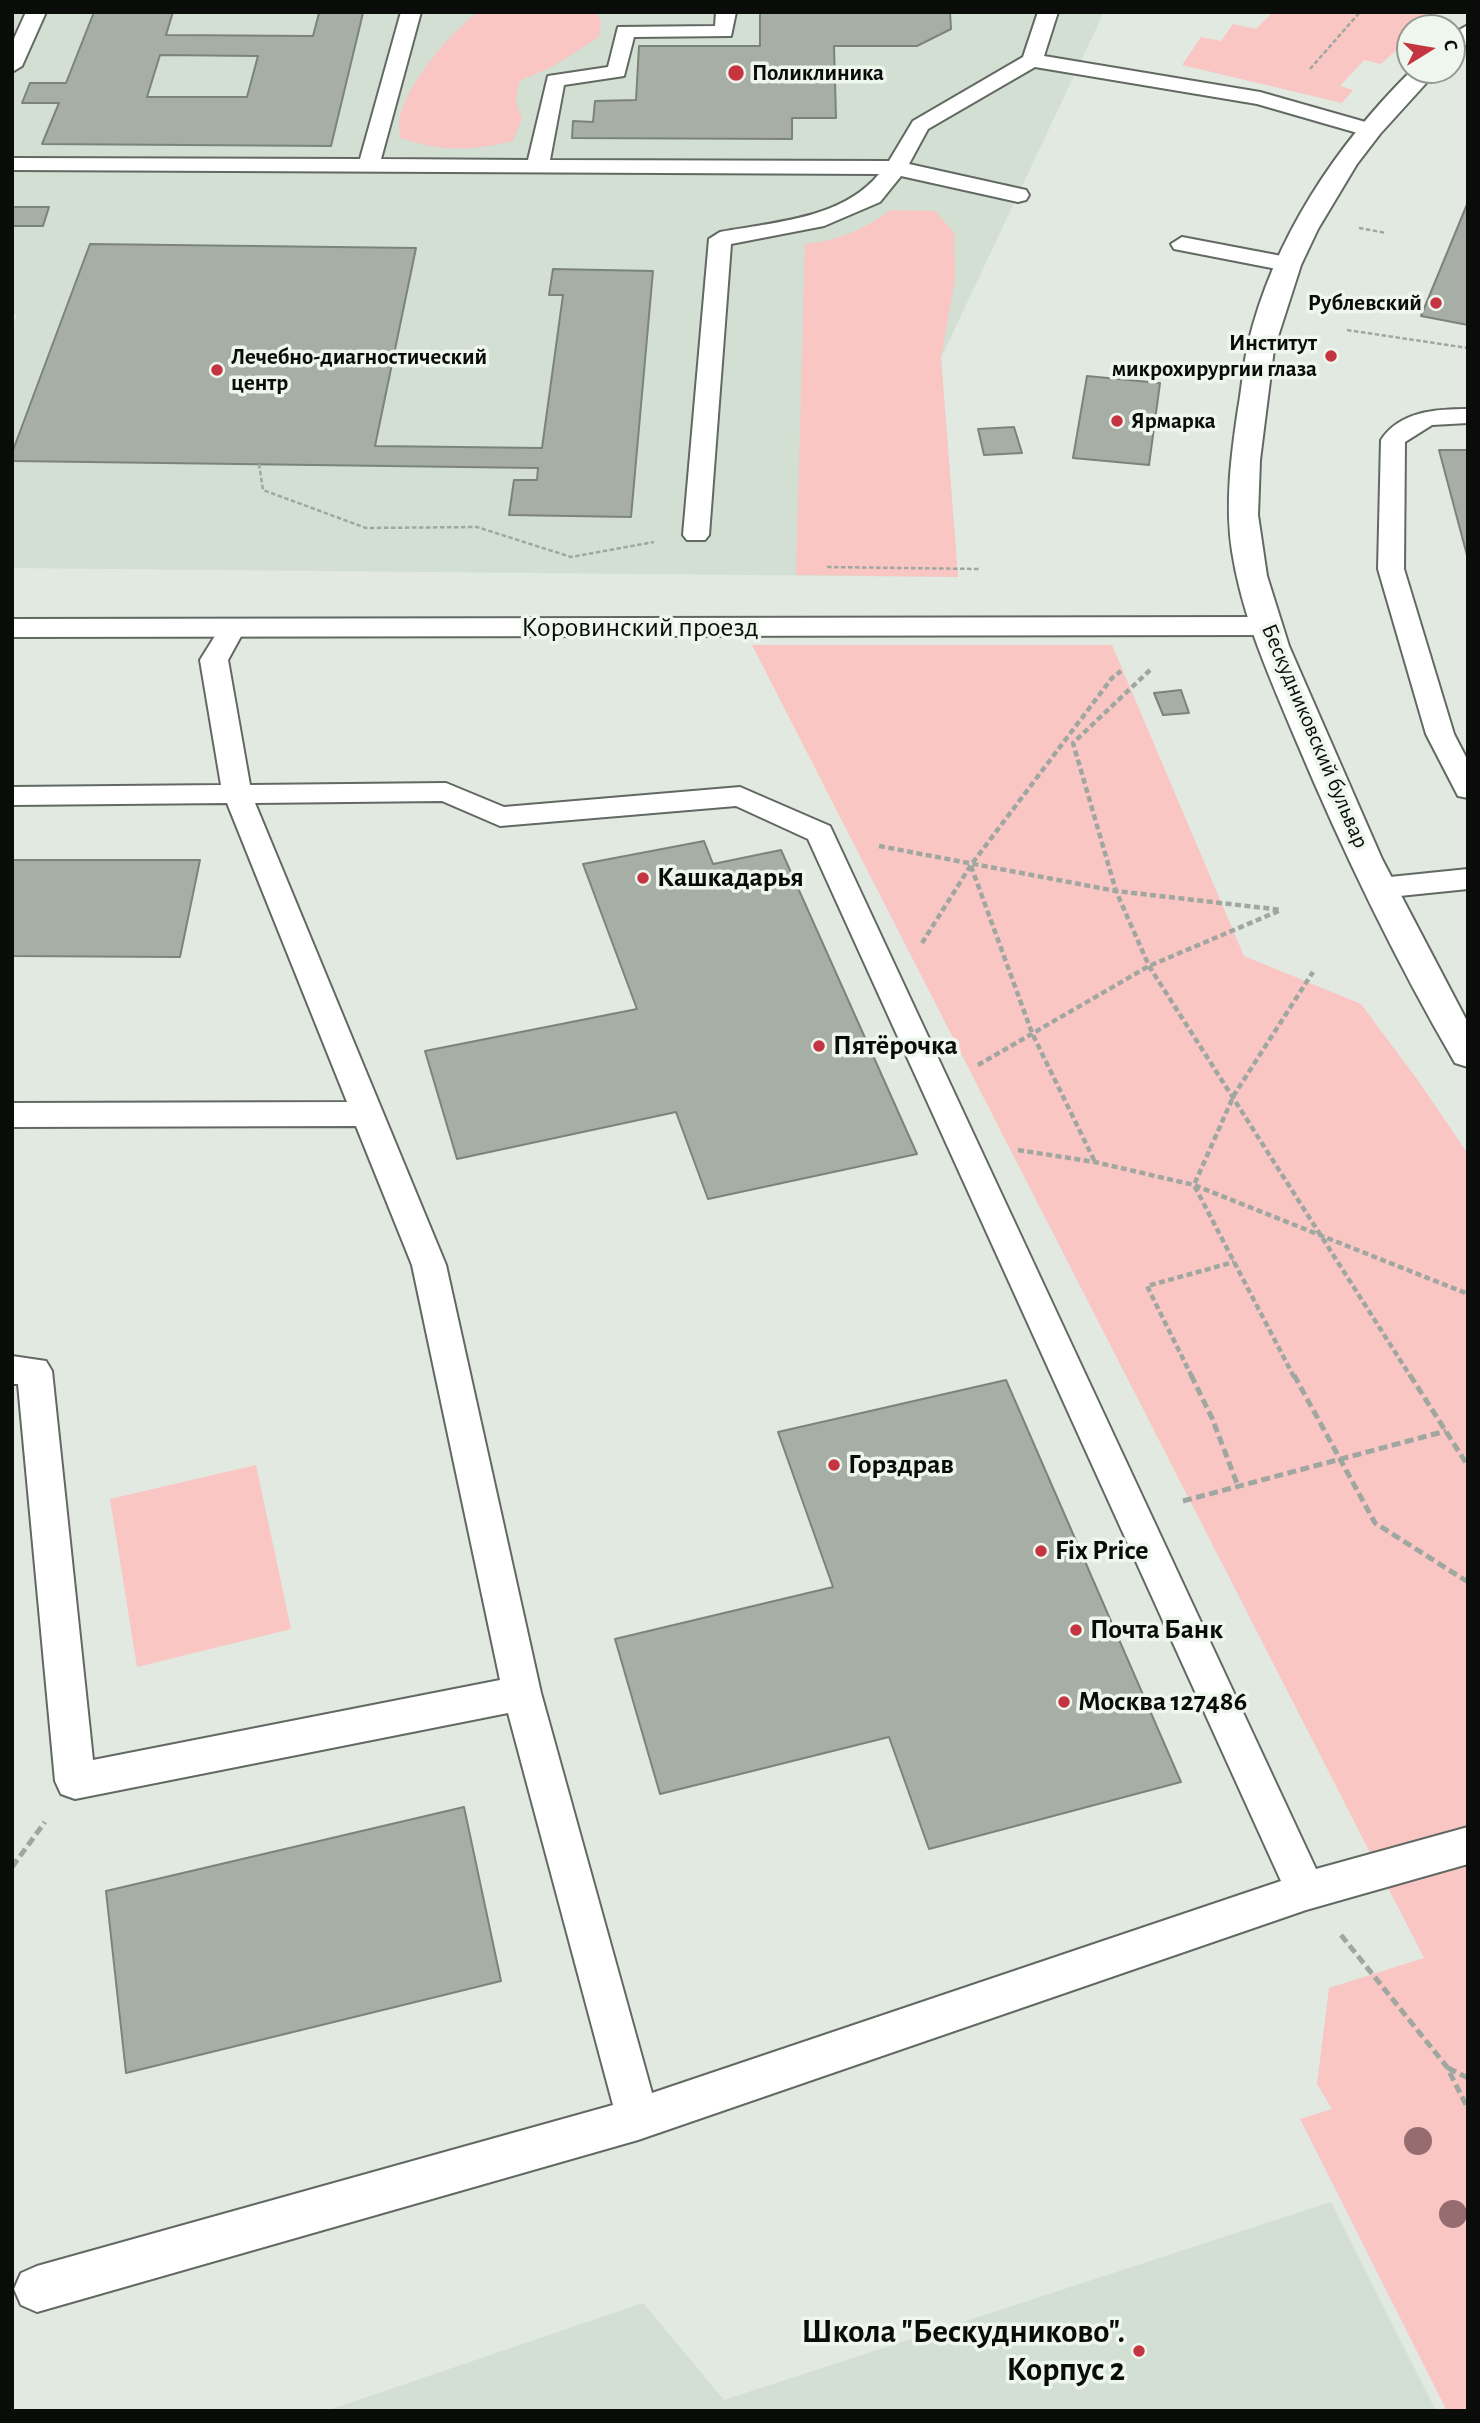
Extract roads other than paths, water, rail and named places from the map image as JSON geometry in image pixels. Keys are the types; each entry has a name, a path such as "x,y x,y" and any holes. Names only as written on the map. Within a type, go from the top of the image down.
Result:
{"street":[{"name":"Бескудниковский бульвар","path":"1412,84 1368,130 1323,195 1287,264 1262,343 1244,463 1247,553 1267,626 1340,806 1422,977 1468,1054"},
{"name":"Коровинский проезд","path":"12,628 1267,626"}],"lane":[{"path":"12,66 36,12"},
{"path":"369,165 411,12"},
{"path":"538,166 555,80 617,72 625,31 724,33 726,12"},
{"path":"1032,60 1048,12"},
{"path":"696,535 720,239 816,221 873,197 896,168 920,125 1032,60 1260,98 1368,130"},
{"path":"12,164 896,168 1018,195"},
{"path":"1182,244 1287,264"},
{"path":"1468,416 1441,416 1409,424 1393,440 1391,569 1440,734 1468,789"},
{"path":"232,629 214,660 237,793 429,1265 522,1693 638,2119"},
{"path":"12,796 446,792 500,817 740,796 820,833 1306,1891"},
{"path":"1380,888 1468,878"},
{"path":"12,1115 369,1114"},
{"path":"12,1370 34,1371 75,1781 522,1693"},
{"path":"37,2289 638,2119 1306,1891 1468,1845"}],"place":[{"name":"Поликлиника","path":"736,73"},
{"name":"Рублевский","path":"1436,303"},
{"name":"Институт микрохирургии глаза","path":"1331,356"},
{"name":"Лечебно-диагностический центр","path":"217,370"},
{"name":"Ярмарка","path":"1117,421"},
{"name":"Кашкадарья","path":"643,878"},
{"name":"Пятёрочка","path":"819,1046"},
{"name":"Горздрав","path":"834,1465"},
{"name":"Fix Price","path":"1041,1551"},
{"name":"Почта Банк","path":"1076,1630"},
{"name":"Москва 127486","path":"1064,1702"},
{"name":"Школа \"Бескудниково\". Корпус 2","path":"1139,2351"}]}
